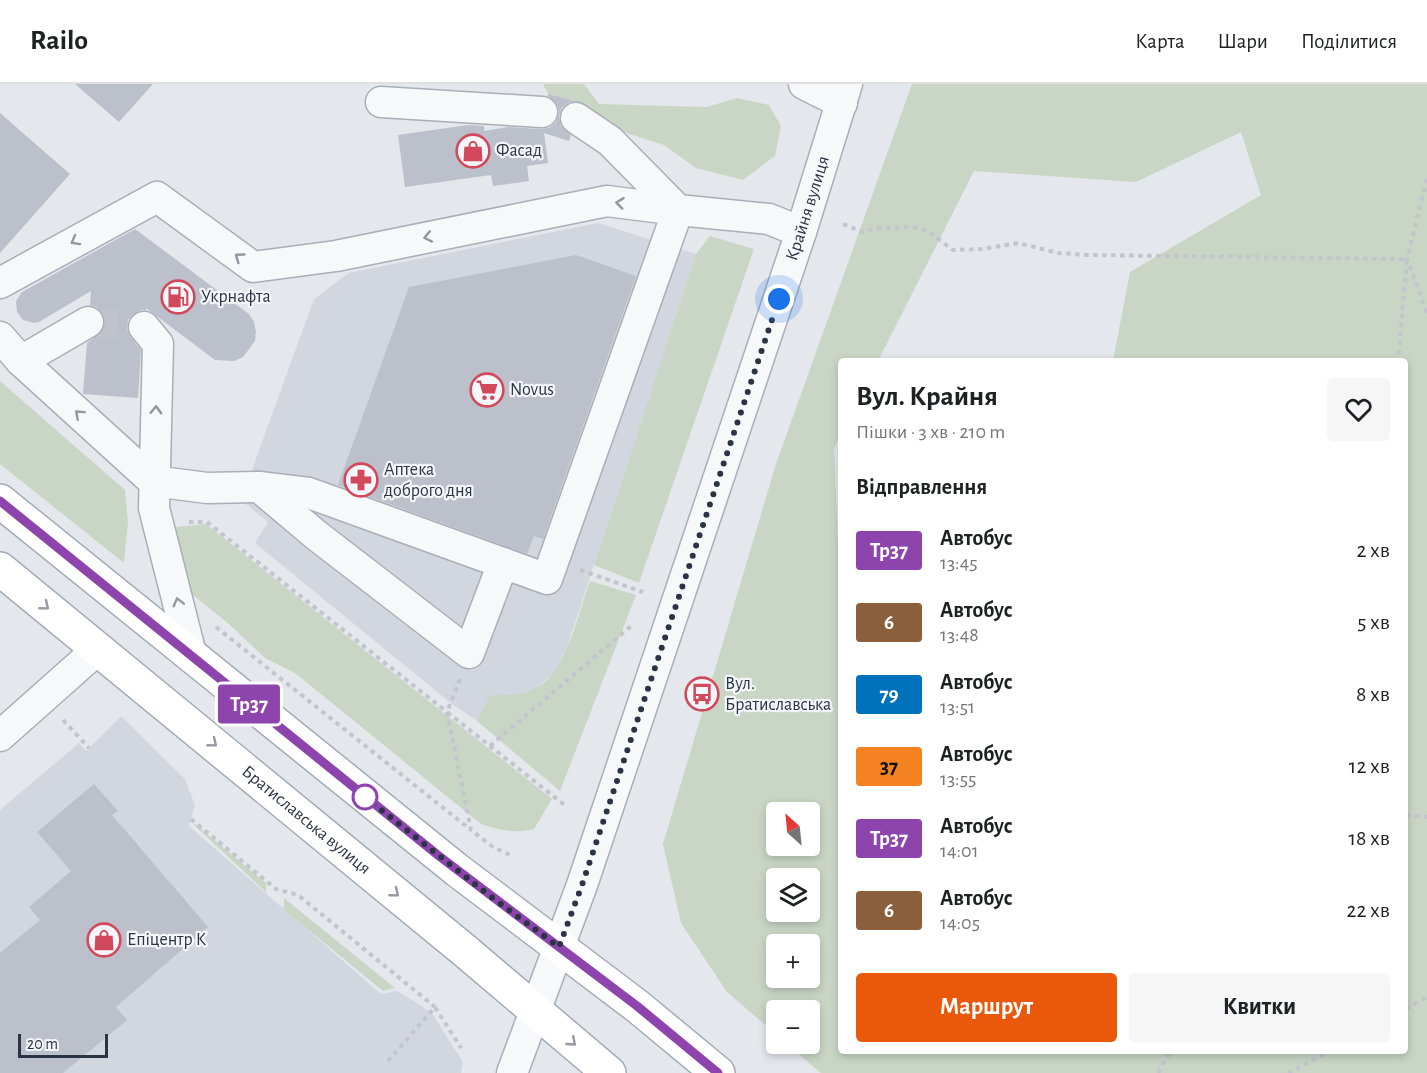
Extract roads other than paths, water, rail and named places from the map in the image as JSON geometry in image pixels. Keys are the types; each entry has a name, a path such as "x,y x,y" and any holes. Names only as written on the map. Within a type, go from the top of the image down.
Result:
{"main road":[{"path":"0,501 490,896 637,1006 718,1073"},
{"name":"Братиславська вулиця","path":"0,569 536,1010 609,1073"}],"street":[{"path":"804,84 845,94"},
{"name":"Крайня вулиця","path":"512,1073 586,874 845,94"},
{"path":"381,102 542,112"},
{"path":"576,118 610,141 678,210"},
{"path":"0,283 156,197 253,267 336,256 607,201 769,219 801,232"},
{"path":"0,337 21,361 153,482 207,488 260,487 309,493 547,579 678,210"},
{"path":"21,361 88,322"},
{"path":"144,327 158,344 154,508 192,658"},
{"path":"260,487 316,535 469,653 503,563"},
{"path":"0,736 98,649"}],"tunnel":[{"path":"88,322 144,327"}],"place":[{"name":"Фасад","path":"473,151"},
{"name":"Укрнафта","path":"178,297"},
{"name":"Novus","path":"487,390"},
{"name":"Аптека доброго дня","path":"361,480"},
{"name":"Вул. Братиславська","path":"702,694"},
{"name":"Епіцентр К","path":"104,940"}]}
